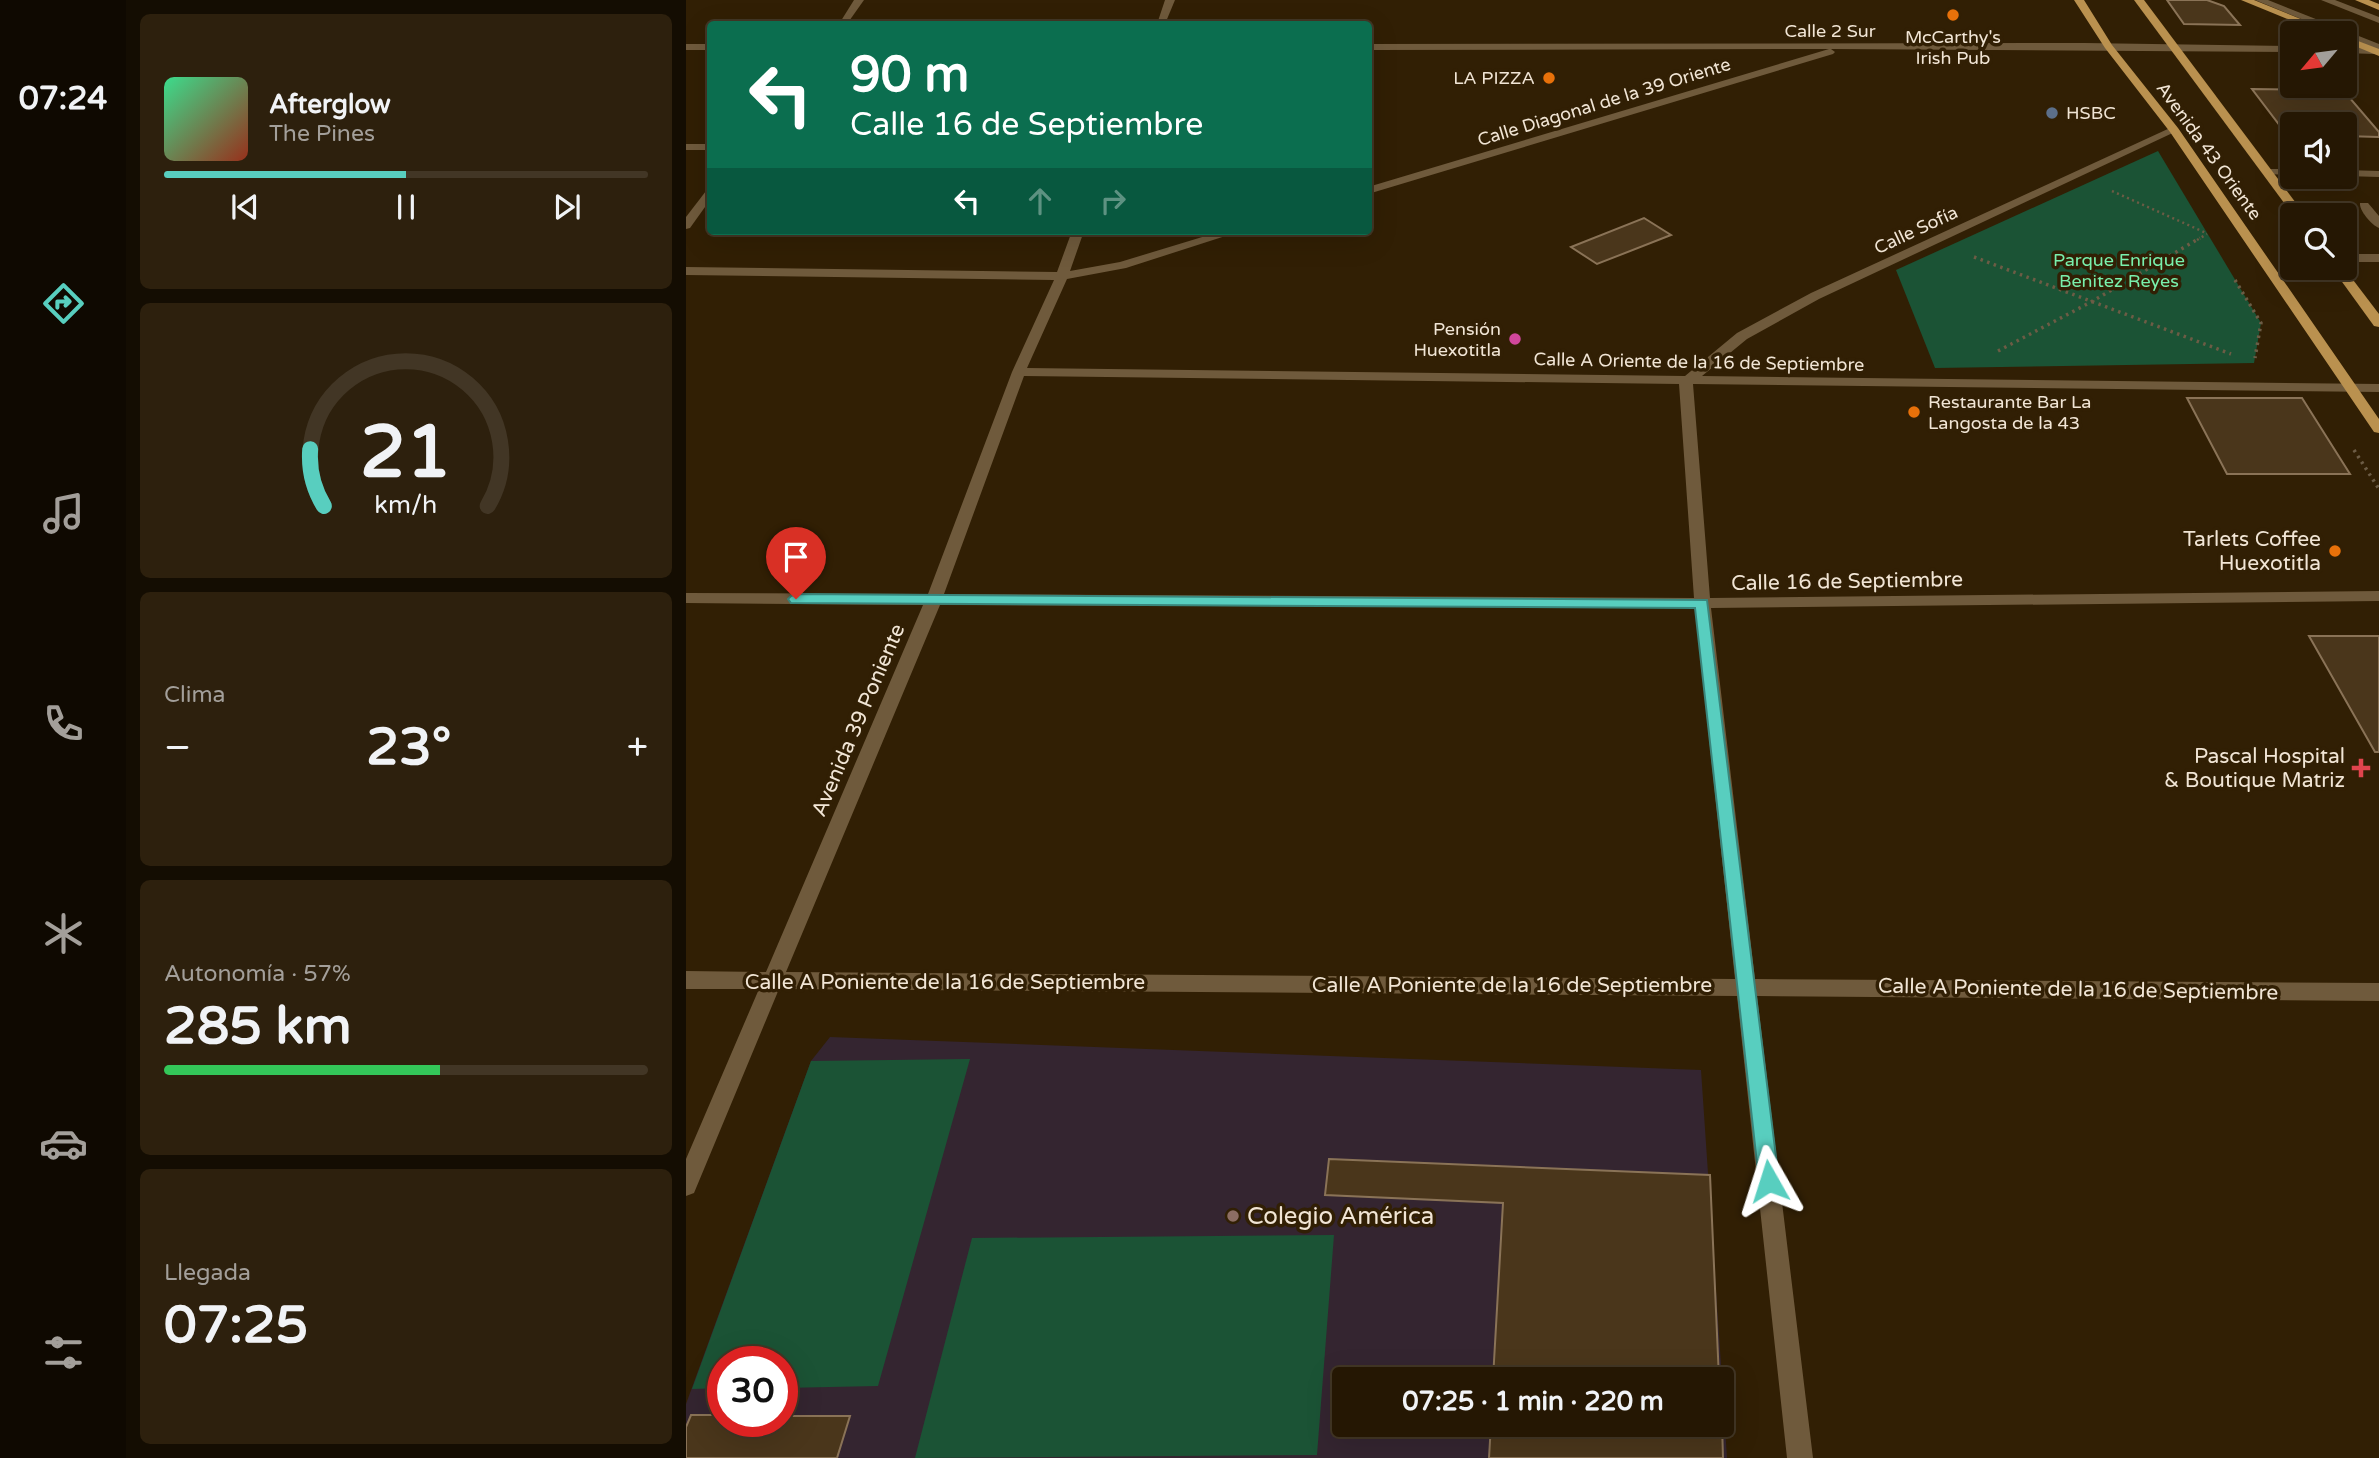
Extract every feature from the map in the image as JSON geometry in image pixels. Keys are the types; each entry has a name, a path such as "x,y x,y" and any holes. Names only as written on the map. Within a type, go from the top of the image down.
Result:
{"main road":[{"name":"Avenida 43 Oriente","path":"2079,0 2108,46 2174,130 2379,429"},
{"name":"Avenida 43 Oriente","path":"2139,0 2290,203"},
{"path":"2246,0 2299,21"},
{"path":"2360,0 2379,7"},
{"path":"2357,43 2378,50"},
{"path":"2347,280 2379,323"}],"street":[{"path":"845,21 859,0"},
{"path":"1162,21 1170,0"},
{"path":"2260,0 2314,21"},
{"path":"2326,0 2379,20"},
{"path":"2357,39 2378,50"},
{"name":"Calle Diagonal de la 39 Oriente","path":"1372,190 1850,46"},
{"name":"Calle 2 Sur","path":"1372,47 2108,46 2280,49"},
{"path":"686,47 707,47"},
{"path":"2357,50 2378,50"},
{"name":"Calle Sofía","path":"1686,382 1742,336 1815,296 2174,130"},
{"path":"686,148 707,147"},
{"path":"2267,172 2280,172"},
{"path":"2357,173 2379,174"},
{"path":"686,225 707,197"},
{"path":"2364,205 2379,225"},
{"name":"Avenida 39 Poniente","path":"686,1185 933,601 1019,372 1062,276 1077,235"},
{"path":"686,271 1062,276 1122,265 1222,235"},
{"path":"2357,258 2379,258"},
{"name":"Calle A Oriente de la 16 de Septiembre","path":"1019,372 1686,382 2379,388"},
{"path":"1686,382 1702,603 1800,1458"},
{"name":"Calle 16 de Septiembre","path":"686,598 1702,603 2379,597"},
{"name":"Calle A Poniente de la 16 de Septiembre","path":"686,980 2379,992"}],"path":[{"path":"2102,186 2207,233 2214,245"},
{"path":"1989,356 2091,302 2207,233"},
{"path":"1971,256 2241,358"},
{"path":"2234,278 2261,323 2254,363"}],"shaded area":[{"name":"Colegio América","path":"830,1037 1701,1070 1721,1367 1332,1367 1332,1437 1726,1437 1727,1458 686,1458 686,1404 707,1346 707,1437 798,1437 798,1346 707,1346 811,1061"}],"green space":[{"name":"Parque Enrique Benitez Reyes","path":"2158,151 2261,323 2254,363 1935,368 1896,270"},
{"path":"970,1059 878,1386 798,1388 798,1346 708,1346 811,1061"},
{"path":"1334,1235 1317,1455 915,1458 972,1238"},
{"path":"707,1348 707,1389 692,1389"}],"building":[{"path":"2167,0 2207,0 2224,6 2240,25 2184,24"},
{"path":"2252,89 2280,89 2280,98 2350,98 2379,132 2379,137 2357,136 2357,112 2280,112 2280,126"},
{"path":"1644,218 1671,235 1597,264 1571,247"},
{"path":"2187,398 2302,398 2350,474 2227,474"},
{"path":"2309,636 2379,636 2379,752 2375,752"},
{"path":"1329,1159 1710,1175 1718,1367 1494,1367 1503,1203 1325,1195"},
{"path":"691,1415 707,1415 707,1437 798,1437 798,1416 850,1416 837,1458 686,1458 686,1427"},
{"path":"1490,1437 1722,1437 1723,1458 1489,1458"}],"place":[{"name":"McCarthy's Irish Pub","path":"1953,15"},
{"name":"LA PIZZA","path":"1549,78"},
{"name":"HSBC","path":"2052,113"},
{"name":"Pensión Huexotitla","path":"1515,339"},
{"name":"Restaurante Bar La Langosta de la 43","path":"1914,412"},
{"name":"Tarlets Coffee Huexotitla","path":"2335,551"},
{"name":"Pascal Hospital & Boutique Matriz","path":"2361,768"},
{"name":"Colegio América","path":"1233,1216"}],"route":[{"path":"796,599 1702,603 1769,1181"}]}
